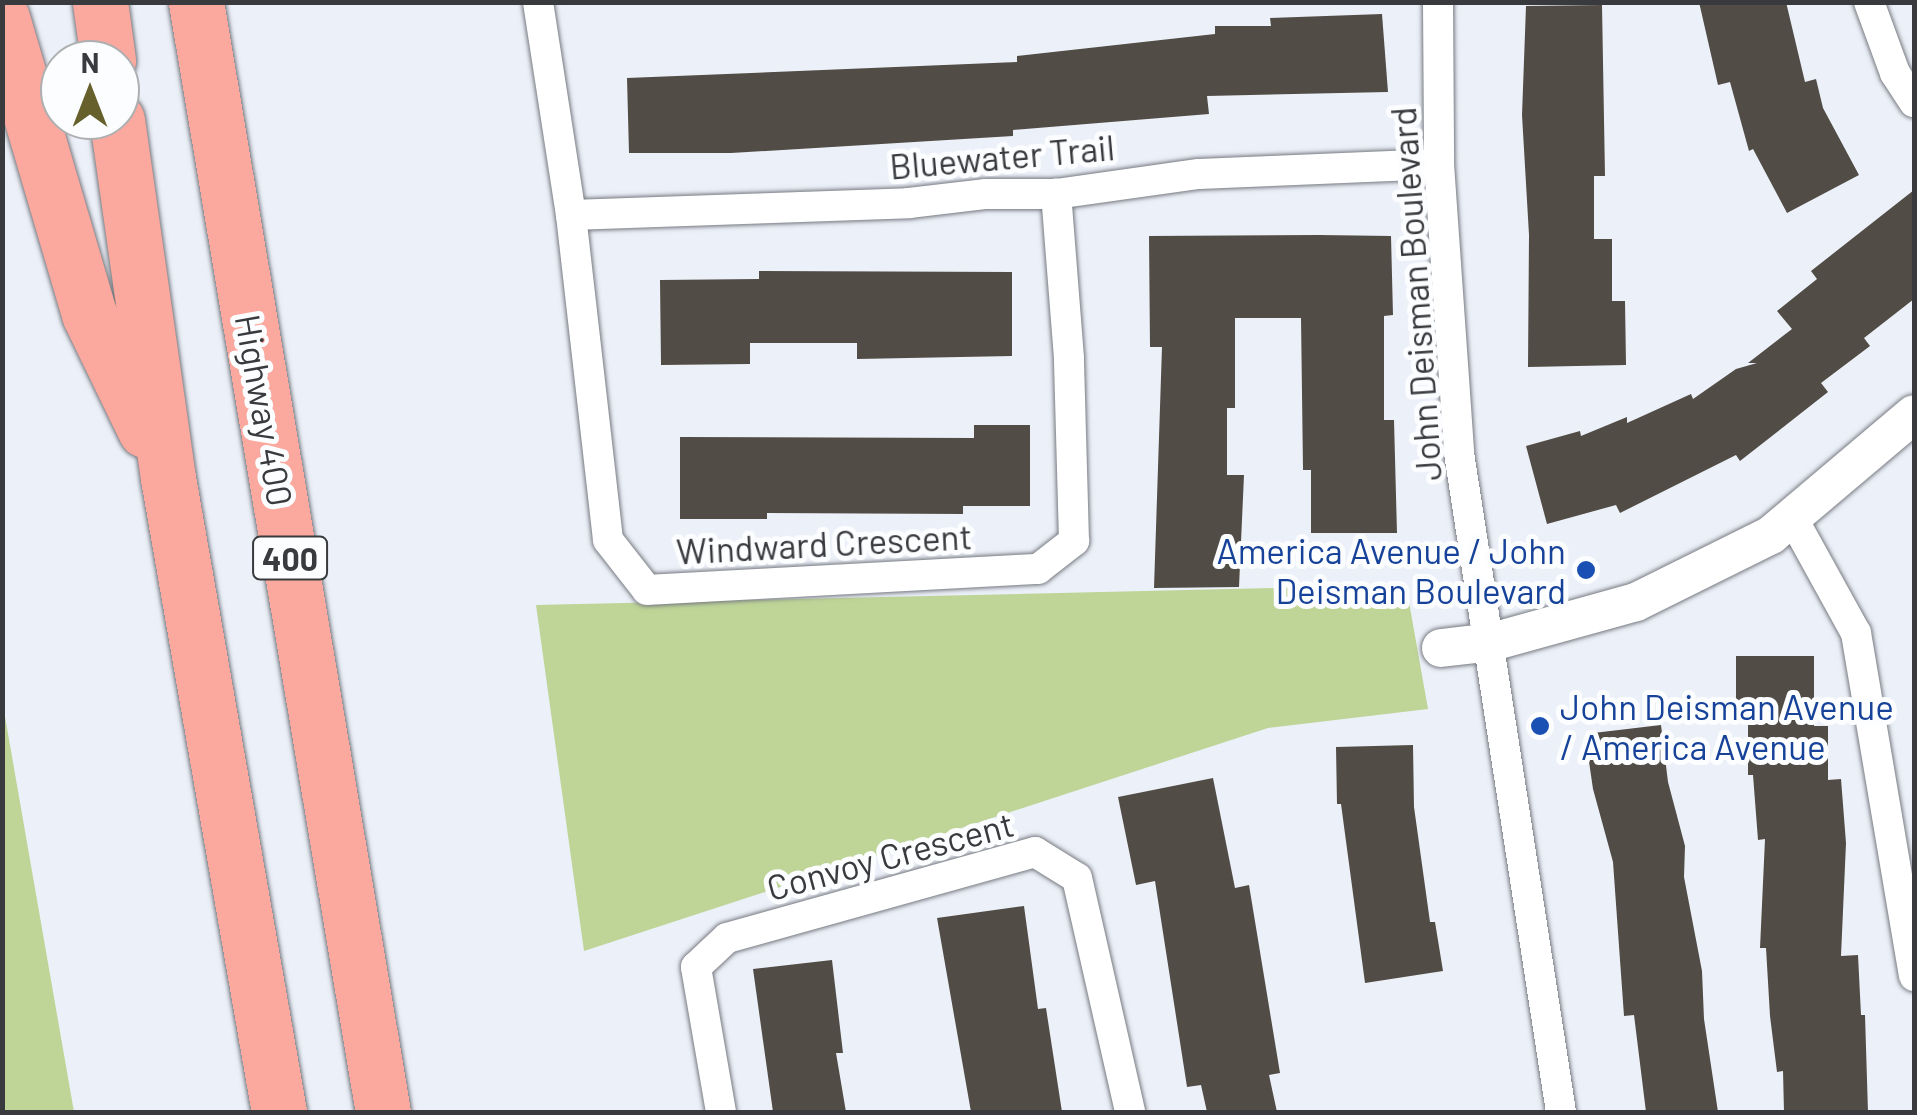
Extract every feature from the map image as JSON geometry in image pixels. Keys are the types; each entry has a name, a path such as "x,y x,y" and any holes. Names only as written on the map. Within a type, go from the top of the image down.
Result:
{"highway":[{"path":"100,2 105,40"},
{"name":"Highway 400","path":"196,2 384,1112"},
{"path":"2,18 89,314 168,478"},
{"path":"120,140 168,478 279,1112"}],"street":[{"name":"Windward Crescent","path":"538,2 571,214 608,540 648,590 1038,569 1074,541 1069,358 1056,194"},
{"name":"John Deisman Boulevard","path":"1438,2 1440,164 1459,453 1492,642 1561,1112"},
{"path":"1869,2 1895,73 1914,102"},
{"name":"Bluewater Trail","path":"571,214 1056,194 1199,174 1440,164"},
{"path":"1441,648 1492,642 1636,602 1771,535 1914,414"},
{"path":"1793,519 1856,633 1914,976"},
{"name":"Convoy Crescent","path":"722,1112 696,967 727,938 1035,852 1077,878 1130,1112"}],"green space":[{"path":"1406,585 1428,709 1268,728 584,951 536,605"},
{"path":"3,705 74,1112 3,1112"}],"building":[{"path":"1699,2 1786,2 1805,82 1816,79 1823,108 1859,175 1787,213 1753,149 1749,151 1730,82 1718,85"},
{"path":"1602,5 1605,176 1594,176 1594,239 1612,239 1612,301 1625,301 1626,365 1528,367 1529,235 1522,115 1526,6"},
{"path":"1382,14 1388,92 1207,96 1209,114 1013,130 1013,136 731,153 629,153 627,78 1017,62 1017,56 1215,34 1215,26 1271,26 1270,18"},
{"path":"1914,190 1914,299 1864,338 1870,346 1821,383 1828,392 1740,461 1736,455 1620,513 1616,505 1547,524 1526,446 1580,431 1581,436 1627,417 1627,423 1691,394 1693,399 1736,369 1757,363 1748,363 1792,329 1777,311 1817,279 1811,271"},
{"path":"1149,236 1391,236 1393,315 1384,316 1384,420 1394,420 1397,533 1311,533 1311,470 1303,470 1301,318 1235,318 1235,408 1227,408 1227,475 1244,475 1239,587 1154,588 1162,347 1150,347"},
{"path":"759,271 1012,272 1012,356 857,359 857,343 750,343 750,364 661,365 660,280 759,279"},
{"path":"974,425 1030,425 1030,506 963,506 963,514 767,513 767,519 680,519 680,437 974,438"},
{"path":"1736,656 1814,656 1814,726 1828,726 1828,780 1841,779 1846,843 1841,956 1858,955 1861,1015 1865,1015 1868,1112 1784,1112 1783,1071 1777,1072 1766,948 1760,948 1765,839 1758,840 1753,775 1748,775 1748,712 1736,712"},
{"path":"1661,725 1668,782 1685,846 1684,877 1702,971 1704,1019 1718,1112 1646,1112 1634,1015 1624,1016 1613,862 1593,789 1585,734"},
{"path":"1413,745 1414,807 1430,922 1435,922 1443,971 1365,983 1341,804 1337,804 1336,747"},
{"path":"1213,778 1235,888 1249,885 1280,1073 1269,1075 1277,1112 1207,1112 1201,1085 1187,1087 1155,881 1136,885 1118,797"},
{"path":"1024,906 1038,1009 1046,1008 1062,1112 971,1112 937,918"},
{"path":"832,960 843,1053 836,1053 846,1112 773,1112 753,969"}],"place":[{"name":"America Avenue / John Deisman Boulevard","path":"1586,570"},
{"name":"John Deisman Avenue / America Avenue","path":"1540,726"}]}
